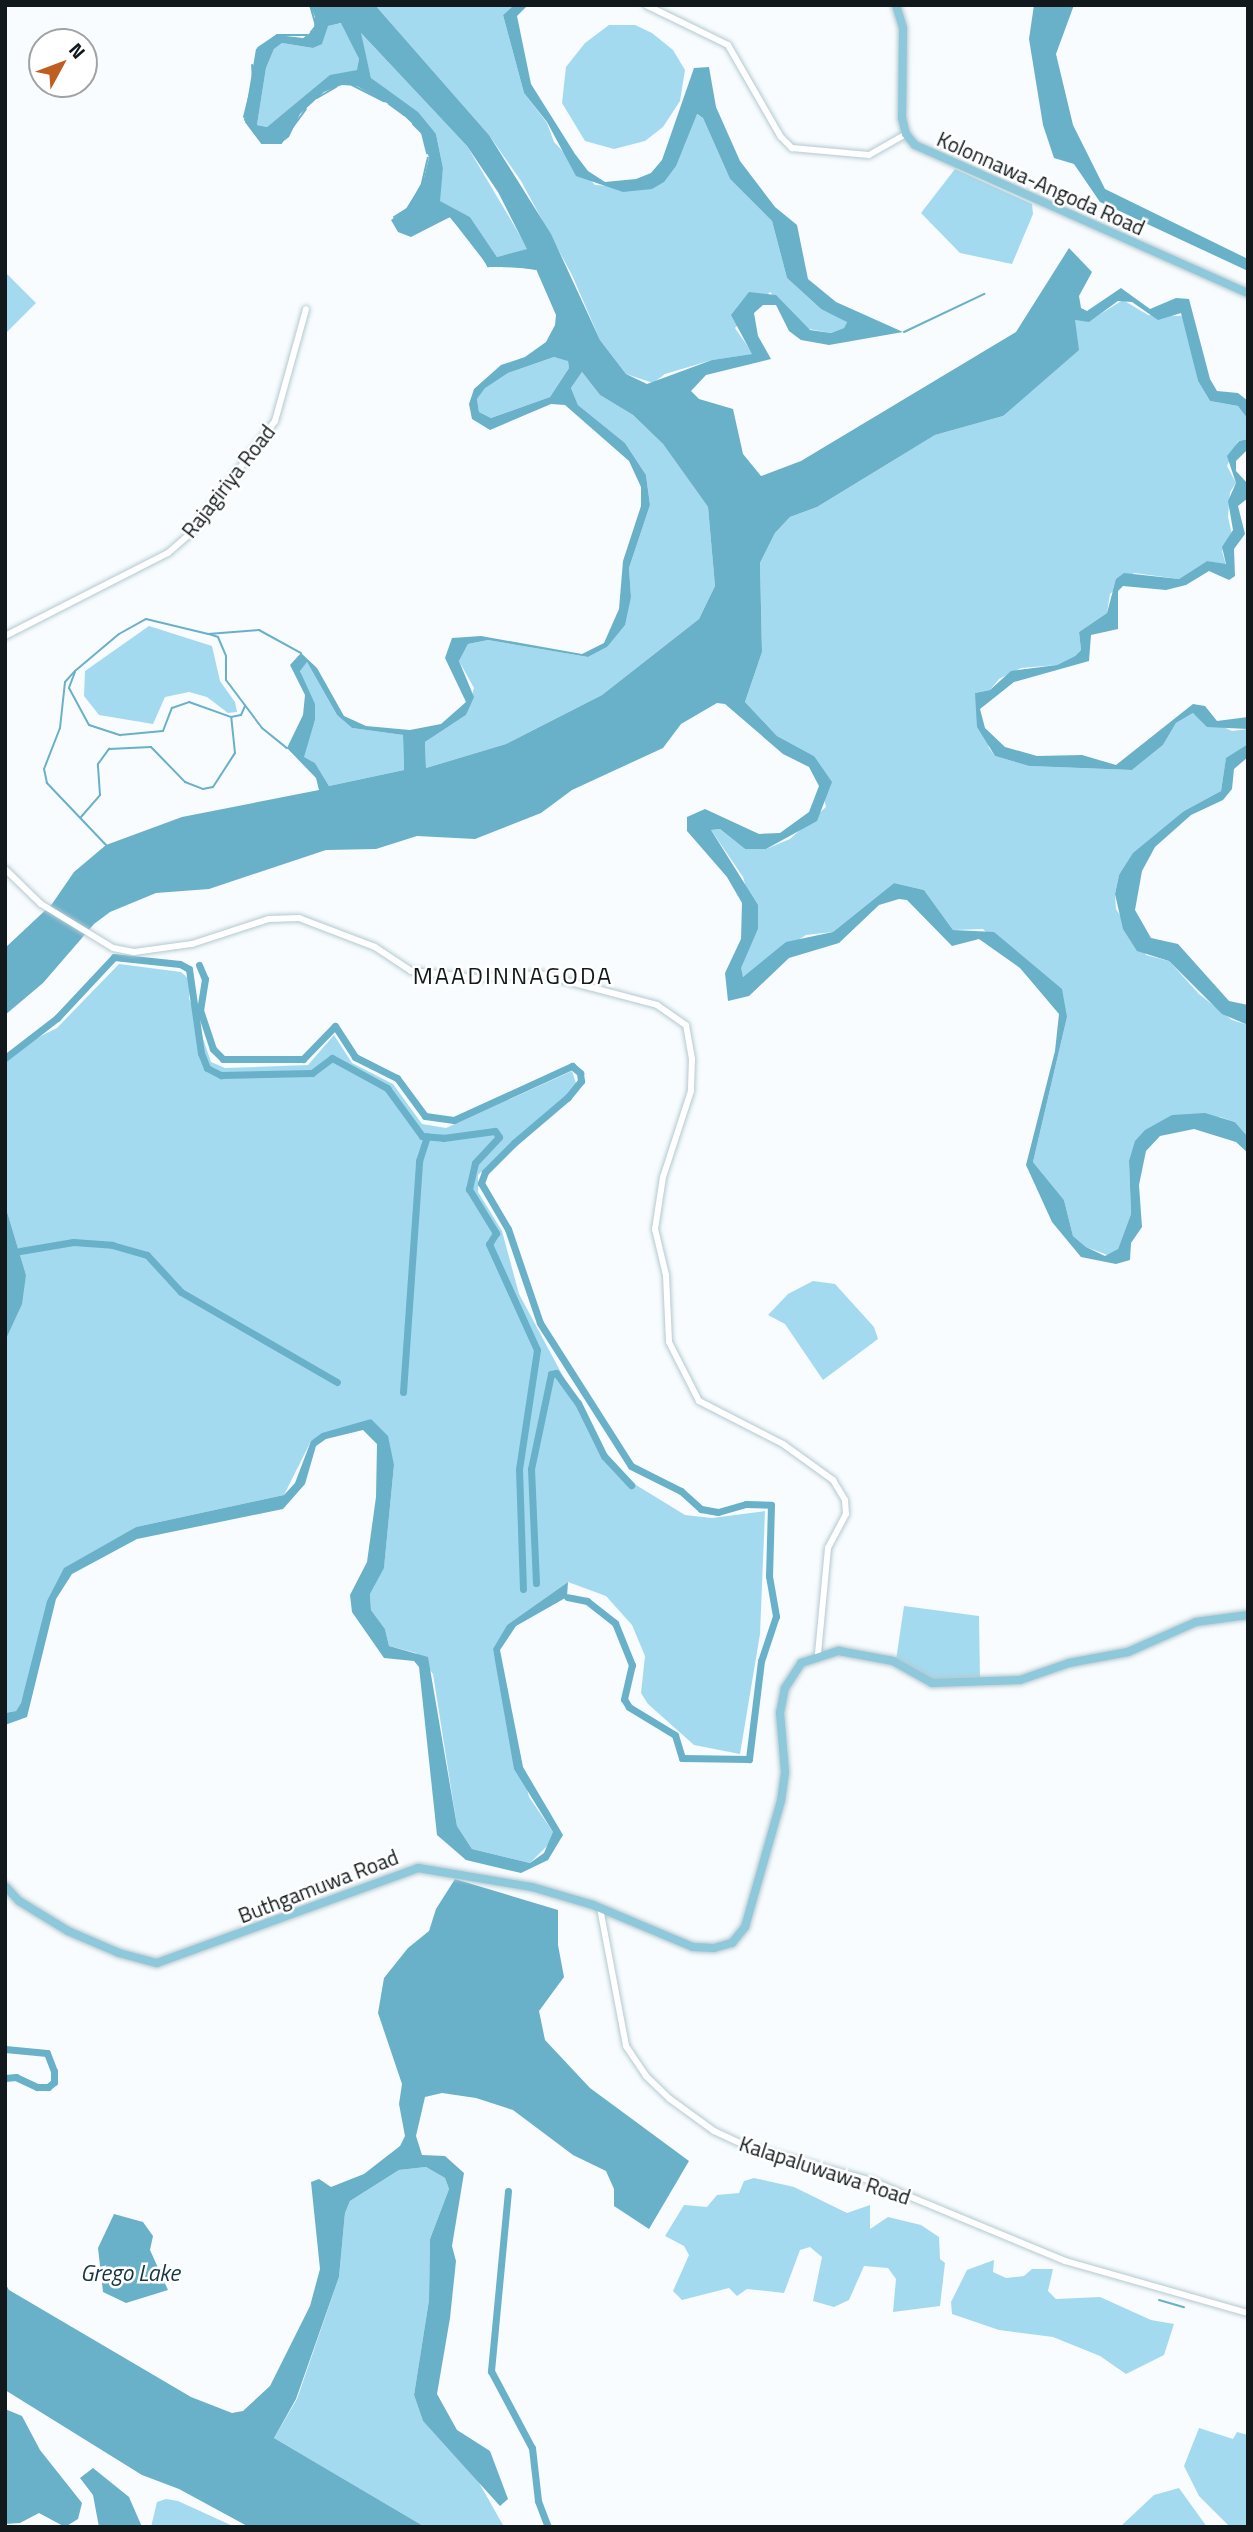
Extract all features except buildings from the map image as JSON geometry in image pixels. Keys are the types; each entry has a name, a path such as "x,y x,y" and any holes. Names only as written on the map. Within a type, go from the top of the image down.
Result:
{"main road":[{"name":"Kolonnawa-Angoda Road","path":"896,5 903,28 906,134 923,149 1248,293"},
{"path":"818,1654 865,1653 893,1661 932,1683 1020,1680 1069,1663 1141,1647 1196,1622 1248,1615"},
{"name":"Buthgamuwa Road","path":"5,1886 19,1901 68,1931 119,1953 157,1963 408,1869 458,1874 532,1887 600,1908 693,1947 714,1948 732,1943 745,1927 781,1801 785,1772 780,1713 785,1688 802,1663 818,1654"}],"street":[{"path":"646,5 728,45 781,138 792,148 869,155 906,134"},
{"name":"Rajagiriya Road","path":"5,636 168,553 191,533 275,421 306,309"},
{"path":"5,869 45,907 105,943 134,952 192,944 270,919 299,918 375,947 411,971 477,978 540,974 657,1005 685,1025 692,1059 691,1091 663,1177 655,1229 666,1275 669,1342 682,1375 703,1404 783,1444 833,1480 845,1500 846,1514 828,1548 818,1654"},
{"name":"Kalapaluwawa Road","path":"600,1908 607,1926 626,2046 646,2076 670,2099 714,2131 749,2147 872,2181 1087,2269 1248,2313"},
{"path":"607,1926 618,1915"}],"shaded area":[{"path":"375,5 514,5 503,15 524,93 547,123 554,142 595,185 652,189 684,146 691,118 696,114 703,118 730,179 772,221 787,278 821,309 842,317 847,322 844,328 831,333 803,328 770,292 735,328 753,354 712,360 665,374 653,383 626,374 600,340 572,275 521,181 489,135"},
{"path":"342,23 359,59 358,70 330,76 267,127 257,125 266,68 274,49 282,43 313,48 322,43 327,26"},
{"path":"609,25 635,25 652,33 673,50 685,70 680,101 663,127 645,141 614,149 585,141 562,103 566,67 585,43"},
{"path":"360,32 467,146 528,249 497,257 470,217 439,201 443,168 436,134 371,78"},
{"path":"955,169 1032,204 1033,214 1012,264 960,253 921,213"},
{"path":"5,272 36,303 5,334"},
{"path":"1123,300 1148,315 1184,316 1198,381 1210,401 1238,406 1247,416 1248,439 1238,441 1227,466 1236,483 1230,492 1228,517 1232,535 1222,551 1226,565 1207,561 1179,579 1134,573 1110,594 1107,613 1079,632 1081,650 1075,656 1057,665 1021,668 999,679 990,690 975,693 989,748 995,756 1029,766 1132,770 1163,745 1176,723 1193,713 1232,731 1248,729 1248,744 1226,759 1221,791 1184,811 1119,875 1115,894 1116,909 1146,955 1169,961 1199,994 1232,1020 1248,1025 1248,1137 1235,1122 1220,1117 1172,1115 1129,1161 1131,1214 1118,1249 1110,1256 1086,1247 1073,1236 1064,1200 1033,1162 1067,1017 983,929 953,930 924,890 894,883 833,932 806,935 743,977 740,968 758,929 743,877 711,830 720,829 745,849 766,849 790,839 826,807 814,756 777,736 745,702 762,652 760,563 775,533 790,517 817,507 935,435 1003,416 1075,320 1089,321"},
{"path":"554,357 568,360 569,368 550,397 491,418 479,412 477,399 485,387 508,373"},
{"path":"582,372 600,395 633,415 663,444 708,507 715,586 699,619 602,695 506,744 426,768 425,742 466,715 474,688 459,661 468,644 488,640 588,657 607,647 631,597 629,568 650,505 646,475 625,443 578,405 571,388"},
{"path":"149,626 212,646 220,681 235,702 237,712 228,713 207,697 189,692 165,697 153,724 99,715 84,696 85,671"},
{"path":"307,662 337,715 352,728 403,735 404,770 329,786 315,763 303,757 315,720 300,670"},
{"path":"119,964 181,972 191,981 189,998 211,1062 225,1068 308,1065 334,1035 352,1063 393,1084 422,1124 446,1128 572,1071 577,1086 478,1175 478,1192 502,1231 519,1294 609,1462 636,1485 685,1515 712,1518 765,1511 760,1634 740,1754 694,1745 648,1704 641,1693 645,1656 632,1625 606,1596 568,1582 507,1625 493,1650 529,1797 553,1832 552,1841 530,1863 472,1849 457,1826 433,1674 416,1653 389,1646 385,1629 371,1610 370,1594 384,1567 394,1465 371,1419 311,1441 284,1495 136,1527 65,1568 21,1703 16,1711 5,1713 5,1342 26,1275 5,1205 5,1054 57,1028"},
{"path":"813,1281 835,1284 874,1327 878,1339 823,1380 785,1324 768,1315 788,1294"},
{"path":"904,1606 979,1616 980,1681 932,1681 896,1660"},
{"path":"426,2167 445,2178 449,2189 430,2239 429,2300 414,2395 423,2421 477,2479 504,2527 425,2527 274,2438 297,2399 339,2277 345,2213 350,2201 399,2170"},
{"path":"754,2178 794,2187 847,2213 870,2205 870,2229 888,2217 921,2225 939,2237 940,2259 945,2263 940,2306 893,2312 896,2279 888,2268 864,2266 849,2300 834,2307 813,2301 822,2257 810,2247 800,2250 784,2293 747,2289 737,2296 729,2288 682,2300 673,2291 689,2255 684,2246 665,2236 684,2205 707,2207 717,2195 739,2193 744,2181"},
{"path":"994,2260 993,2272 1006,2278 1024,2276 1032,2269 1053,2269 1048,2291 1056,2299 1100,2297 1151,2320 1174,2324 1164,2355 1126,2374 1100,2356 1053,2337 999,2330 952,2314 951,2302 967,2270"},
{"path":"1199,2428 1233,2439 1237,2432 1248,2435 1248,2525 1230,2527 1199,2496 1184,2466"},
{"path":"1179,2488 1207,2527 1121,2526 1154,2495"},
{"path":"166,2499 178,2501 235,2527 151,2527 157,2502"}],"water":[{"path":"310,5 375,5 489,135 551,234 600,340 626,374 647,384 712,360 752,354 731,315 749,292 776,295 810,330 831,333 844,328 847,322 821,309 787,278 772,221 730,179 703,118 697,114 676,166 664,182 652,189 623,192 576,176 547,122 524,93 503,15 514,5 528,5 517,16 531,84 575,154 588,171 605,182 636,179 651,173 662,160 694,68 709,67 716,107 740,161 775,207 797,225 808,279 836,302 903,332 829,345 801,340 789,331 776,305 763,305 754,313 758,336 771,359 706,375 691,391 699,399 733,409 743,454 761,476 801,461 1016,332 1069,248 1092,272 1079,296 1081,308 1087,311 1121,288 1150,309 1176,298 1189,299 1210,379 1217,391 1238,393 1248,401 1248,419 1238,406 1210,401 1198,381 1181,313 1158,320 1132,302 1118,301 1089,322 1075,320 1079,350 1003,416 935,435 817,507 790,517 775,533 760,563 762,652 745,702 777,736 814,756 832,782 817,821 766,849 745,849 720,829 711,830 758,905 758,929 741,968 743,977 786,942 833,932 894,883 924,890 953,930 994,932 1062,989 1067,1017 1033,1162 1064,1200 1073,1236 1086,1247 1105,1256 1118,1249 1131,1214 1129,1161 1135,1141 1145,1130 1172,1115 1205,1113 1235,1122 1248,1137 1248,1153 1236,1142 1194,1129 1160,1136 1146,1151 1139,1185 1142,1227 1131,1243 1130,1260 1116,1264 1081,1257 1052,1222 1026,1165 1055,1051 1059,1014 1020,968 979,939 952,946 907,900 899,899 879,905 839,943 789,958 749,996 728,1001 725,973 741,939 742,903 727,877 687,831 687,817 705,809 759,834 780,833 809,812 819,786 809,767 783,754 725,704 717,703 681,724 663,748 572,790 541,813 475,839 417,836 376,849 326,850 209,889 156,893 110,912 94,924 43,983 5,1015 5,948 52,904 74,872 106,845 182,817 319,790 316,778 287,748 303,715 305,695 290,665 301,653 317,668 344,716 366,726 410,730 441,724 466,702 445,658 452,638 481,636 582,654 604,643 619,609 623,561 641,506 641,487 629,461 565,405 551,404 490,430 472,419 469,404 474,389 501,365 525,357 546,342 555,325 556,315 536,269 488,266 450,217 411,237 398,232 391,220 407,209 424,178 429,158 422,133 397,109 357,86 342,85 324,92 300,114 289,137 281,143 262,143 244,120 256,49 277,35 303,38 314,30 315,17","holes":["341,23 359,59 357,70 330,75 267,127 257,125 266,68 274,49 282,43 313,48 322,44 328,26","361,33 467,146 498,192 527,249 497,257 470,217 440,201 443,168 436,134 418,112 371,78","554,357 568,361 569,368 550,397 491,418 479,412 477,399 485,388 508,373","582,372 600,395 633,415 663,444 708,507 715,586 699,619 602,695 506,744 426,768 425,742 466,715 474,697 459,661 468,644 488,640 588,657 607,647 625,625 631,597 629,568 650,505 646,475 625,443 578,405 571,388","307,662 337,715 352,728 403,735 404,770 329,786 315,763 304,757 315,720 315,704 300,671"]},
{"path":"1034,5 1074,5 1056,54 1073,125 1105,189 1248,259 1248,271 1100,202 1074,164 1054,158 1043,125 1029,39"},
{"path":"1248,439 1248,449 1236,461 1236,471 1248,484 1248,498 1238,506 1245,534 1234,549 1235,576 1229,580 1209,571 1186,585 1166,590 1123,586 1118,591 1118,629 1091,635 1089,661 1014,682 980,709 985,728 1005,747 1037,756 1082,755 1116,765 1193,704 1205,706 1217,721 1248,717 1248,729 1207,727 1193,713 1176,723 1163,745 1132,770 1029,766 995,756 977,727 975,693 990,690 1011,671 1057,665 1075,656 1081,650 1079,632 1107,613 1116,579 1124,573 1179,579 1207,561 1226,564 1222,547 1233,530 1228,501 1236,483 1227,456 1239,441"},
{"path":"1248,744 1248,757 1234,769 1232,789 1223,800 1191,815 1155,847 1142,871 1135,910 1151,938 1178,944 1229,1001 1248,1005 1248,1025 1222,1014 1169,961 1137,951 1123,929 1115,894 1119,875 1133,853 1184,811 1221,791 1226,758"},
{"path":"5,1205 26,1275 22,1304 5,1341"},
{"path":"371,1419 388,1436 394,1465 384,1568 370,1594 371,1610 385,1629 389,1646 428,1657 457,1826 472,1849 530,1863 544,1853 553,1832 514,1769 493,1649 507,1625 568,1582 567,1597 516,1626 500,1650 523,1767 563,1835 548,1860 521,1873 466,1860 437,1835 419,1667 414,1661 384,1658 352,1612 350,1595 367,1562 376,1497 377,1444 363,1430 326,1439 316,1446 305,1484 283,1509 137,1539 72,1574 56,1599 27,1717 5,1725 5,1713 16,1711 21,1703 47,1601 64,1568 136,1527 284,1495 295,1483 311,1441 322,1433"},
{"path":"455,1879 558,1910 558,1945 564,1977 539,2011 545,2040 590,2088 689,2161 649,2229 614,2206 614,2189 606,2171 573,2155 513,2110 476,2098 442,2093 425,2097 416,2136 422,2155 445,2156 464,2173 452,2246 456,2261 450,2318 437,2394 457,2430 490,2451 508,2499 500,2506 423,2421 414,2395 429,2300 430,2239 449,2189 445,2178 426,2167 399,2170 350,2201 345,2213 339,2277 296,2399 274,2438 425,2527 249,2527 179,2489 142,2475 5,2390 5,2283 9,2290 191,2397 232,2413 243,2411 270,2386 310,2306 320,2269 311,2182 319,2179 331,2187 364,2174 400,2146 405,2136 399,2104 402,2084 378,2013 384,1978 408,1948 429,1931 436,1909"},
{"name":"Grego Lake","path":"114,2214 143,2222 153,2236 150,2250 168,2290 126,2303 103,2292 98,2248"},
{"path":"5,2409 22,2416 40,2450 82,2503 78,2519 65,2527 39,2513 20,2523 5,2524"},
{"path":"93,2468 129,2497 142,2527 99,2527 93,2495 80,2478"}],"waterway":[{"path":"310,5 316,26 311,32"},
{"path":"258,48 277,35 307,35"},
{"path":"244,117 253,82 252,65"},
{"path":"352,85 384,101"},
{"path":"317,98 336,87"},
{"path":"389,104 404,115"},
{"path":"246,122 262,143 281,143 306,109"},
{"path":"413,124 422,133 427,153"},
{"path":"422,183 428,158"},
{"path":"394,217 407,209 420,188"},
{"path":"434,223 450,216 474,243"},
{"path":"478,248 488,266 518,266"},
{"path":"523,267 536,269"},
{"path":"904,332 984,294"},
{"path":"106,845 47,783 44,769 60,728 65,682 75,671 119,634 146,619 208,634 259,630 301,653"},
{"path":"209,634 218,637 226,656 226,680 262,728 287,748"},
{"path":"75,672 69,688 89,725 120,735 163,731 172,708 189,702 231,717 241,715 245,706"},
{"path":"81,817 100,795 98,764 109,749 151,747 185,782 203,789 213,787 235,753 231,717"},
{"path":"5,1058 57,1018 114,957 180,964 189,969 201,1053 207,1068 221,1075 312,1073 332,1058 387,1088 422,1136 443,1138 495,1131 499,1137 475,1163 469,1189 496,1233 489,1244 537,1350 519,1469 523,1589"},
{"path":"199,965 205,979 200,1010 213,1049 223,1059 303,1059 335,1026 355,1057 397,1078 425,1116 454,1120 572,1066 580,1073 581,1081 568,1097 514,1143 485,1172 481,1183 508,1229 540,1323 631,1466 681,1491 701,1509 718,1512 746,1504 771,1505 769,1576 776,1616 761,1661 749,1759 682,1758 675,1735 629,1707 624,1699 632,1665 615,1623 587,1601 567,1597"},
{"path":"403,1392 419,1161 427,1136"},
{"path":"20,1251 73,1242 112,1245 147,1255 181,1292 337,1382"},
{"path":"536,1583 531,1469 551,1374 556,1373 578,1403 604,1456 631,1485"},
{"path":"5,2049 47,2053 54,2071 54,2082 48,2087 37,2087 16,2077 5,2078"},
{"path":"508,2191 491,2371 532,2448 538,2501 548,2527"},
{"path":"1159,2300 1184,2307"}],"district":[{"name":"MAADINNAGODA","path":"513,976"}]}
